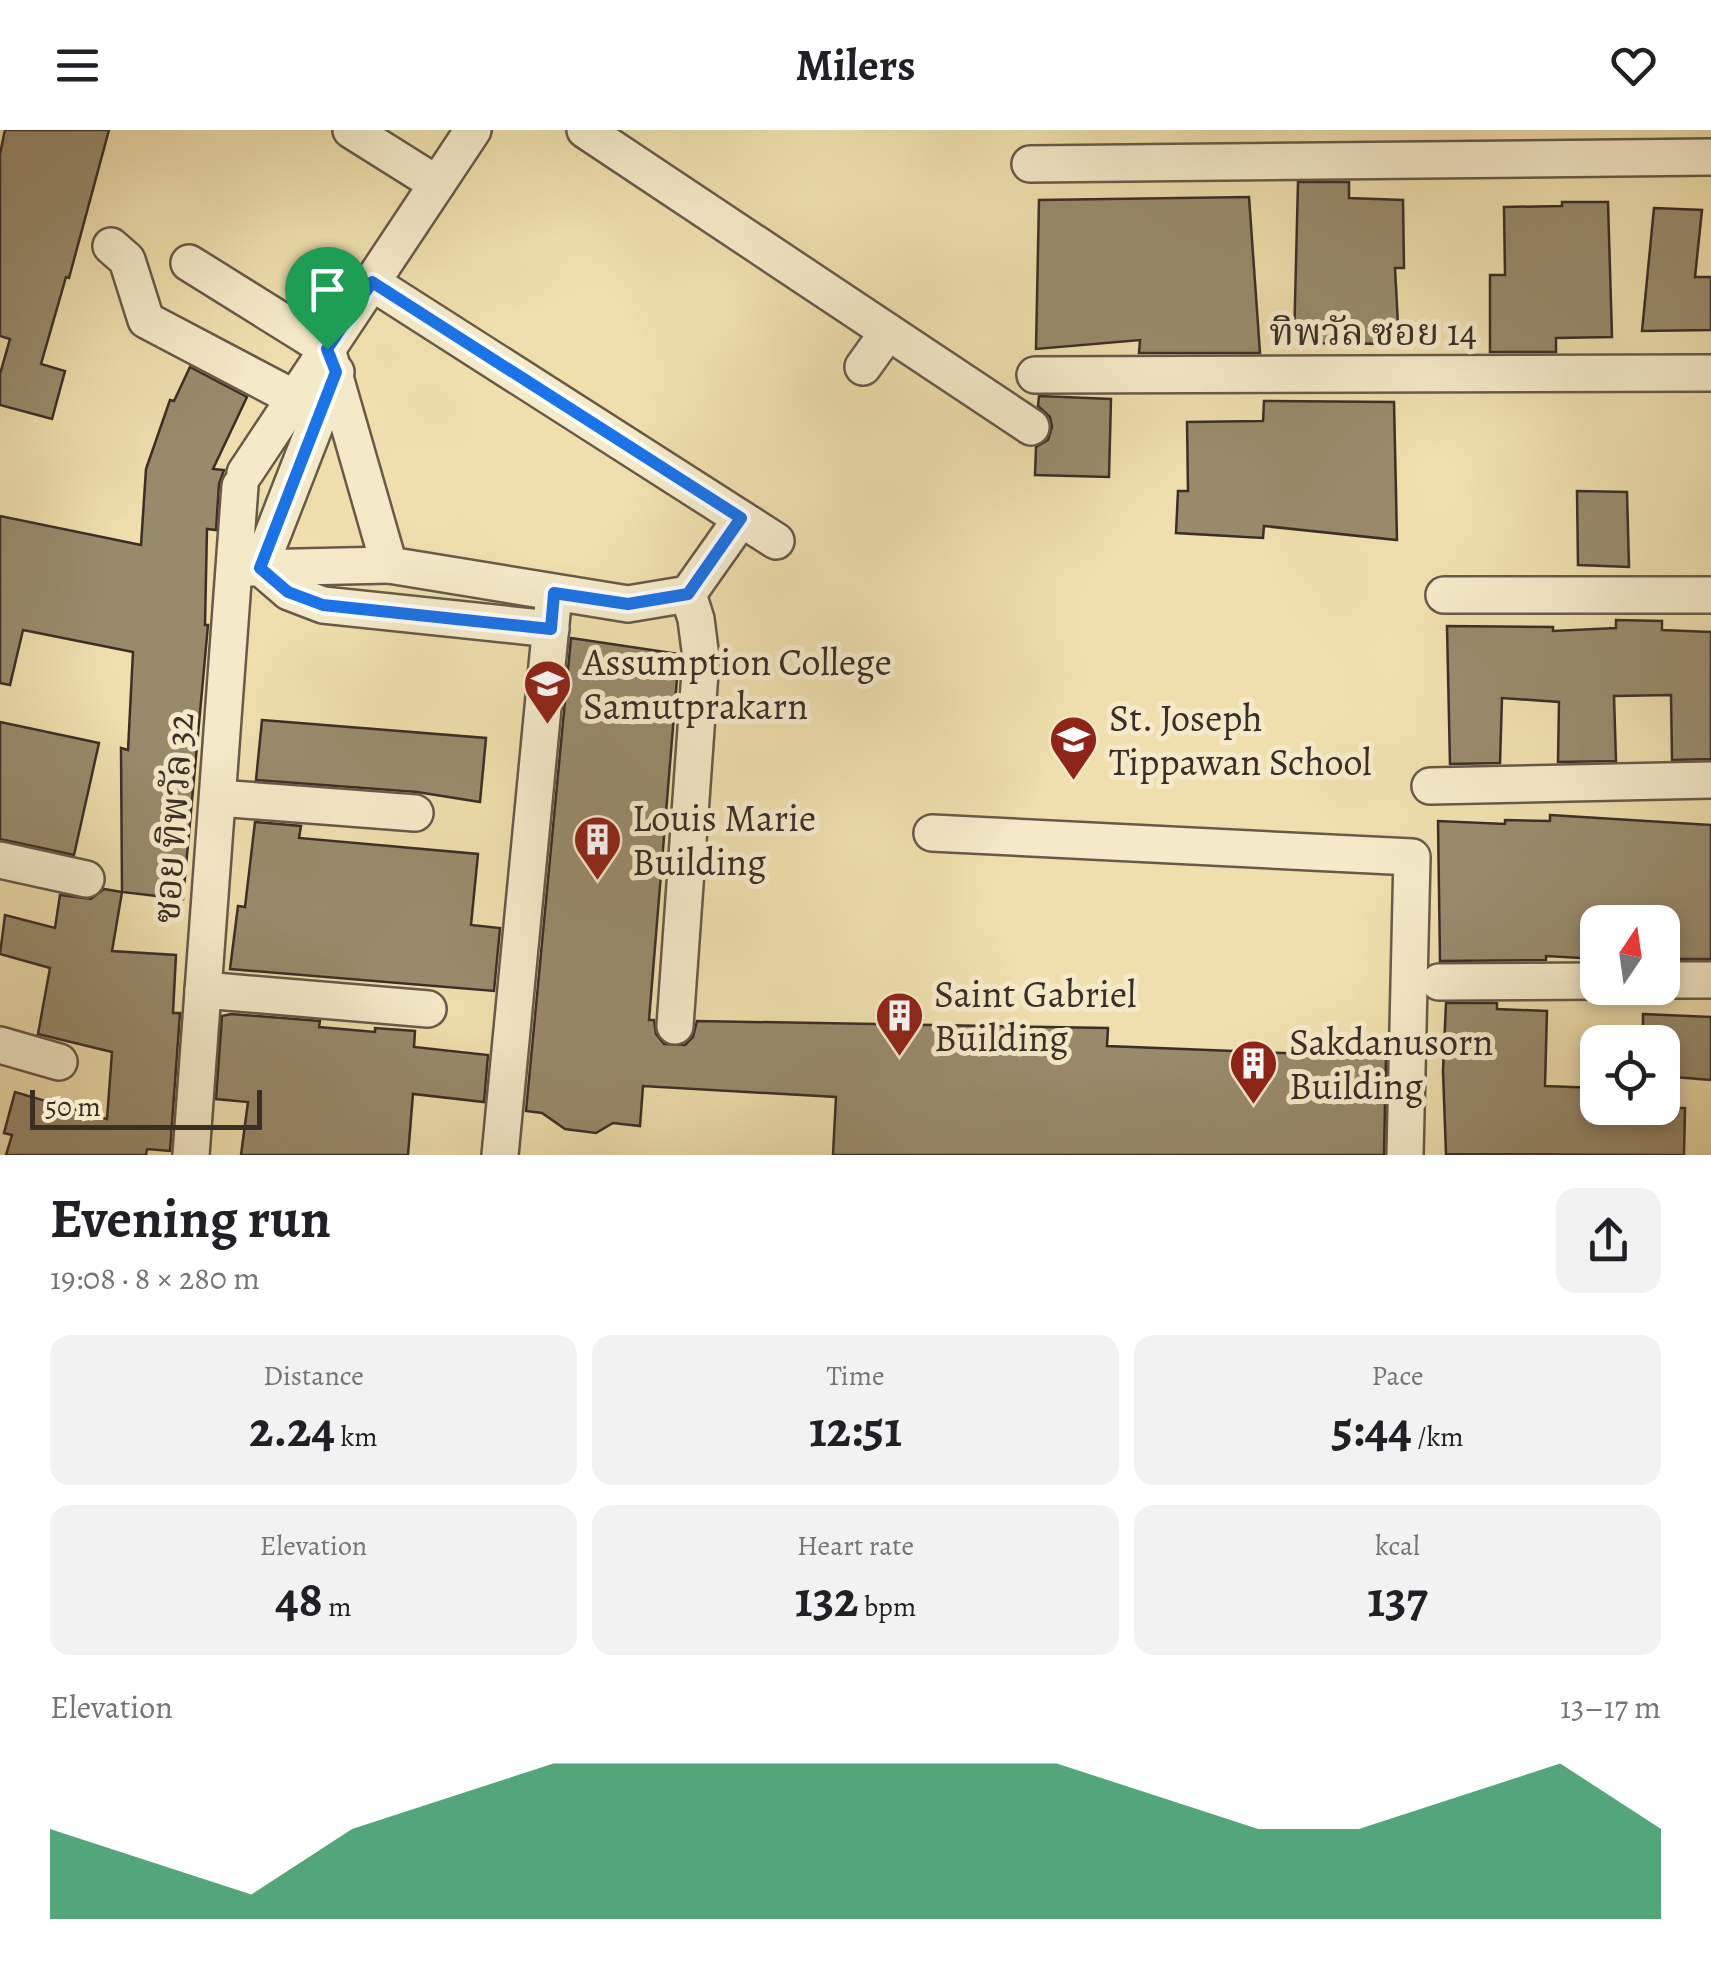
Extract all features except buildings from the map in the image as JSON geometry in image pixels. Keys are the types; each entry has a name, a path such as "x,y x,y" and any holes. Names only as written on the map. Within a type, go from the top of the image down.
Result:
{"street":[{"path":"351,130 437,184"},
{"path":"247,569 331,361 372,282 473,130"},
{"path":"585,130 1031,428"},
{"path":"1030,164 1711,157"},
{"path":"111,246 127,260 146,320 294,398 331,361"},
{"path":"189,264 331,361 389,565"},
{"path":"372,282 776,541"},
{"path":"863,367 888,332"},
{"name":"ทิพวัล ซอย 14","path":"1035,375 1711,373"},
{"name":"ซอย ทิพวัล 32","path":"192,1155 218,798 247,569 242,480 294,398"},
{"path":"247,569 389,565 628,604 688,594 741,518"},
{"path":"247,569 288,592 323,605 551,629"},
{"path":"500,1155 554,593"},
{"path":"675,1026 701,658 688,594"},
{"path":"1444,595 1711,595"},
{"path":"1430,786 1711,780"},
{"path":"218,798 415,813"},
{"path":"932,833 1412,857 1405,1155"},
{"path":"0,860 86,879"},
{"path":"1439,982 1580,980"},
{"path":"1680,980 1711,980"},
{"path":"203,990 428,1009"},
{"path":"0,1045 59,1062"}],"place":[{"name":"Assumption College Samutprakarn","path":"548,726"},
{"name":"St. Joseph Tippawan School","path":"1074,782"},
{"name":"Louis Marie Building","path":"597,882"},
{"name":"Saint Gabriel Building","path":"899,1058"},
{"name":"Sakdanusorn Building","path":"1254,1106"}],"route":[{"path":"372,282 741,518 688,594 628,604 554,593 551,629 323,605 288,592 260,568 336,372 327,349 372,282"}]}
